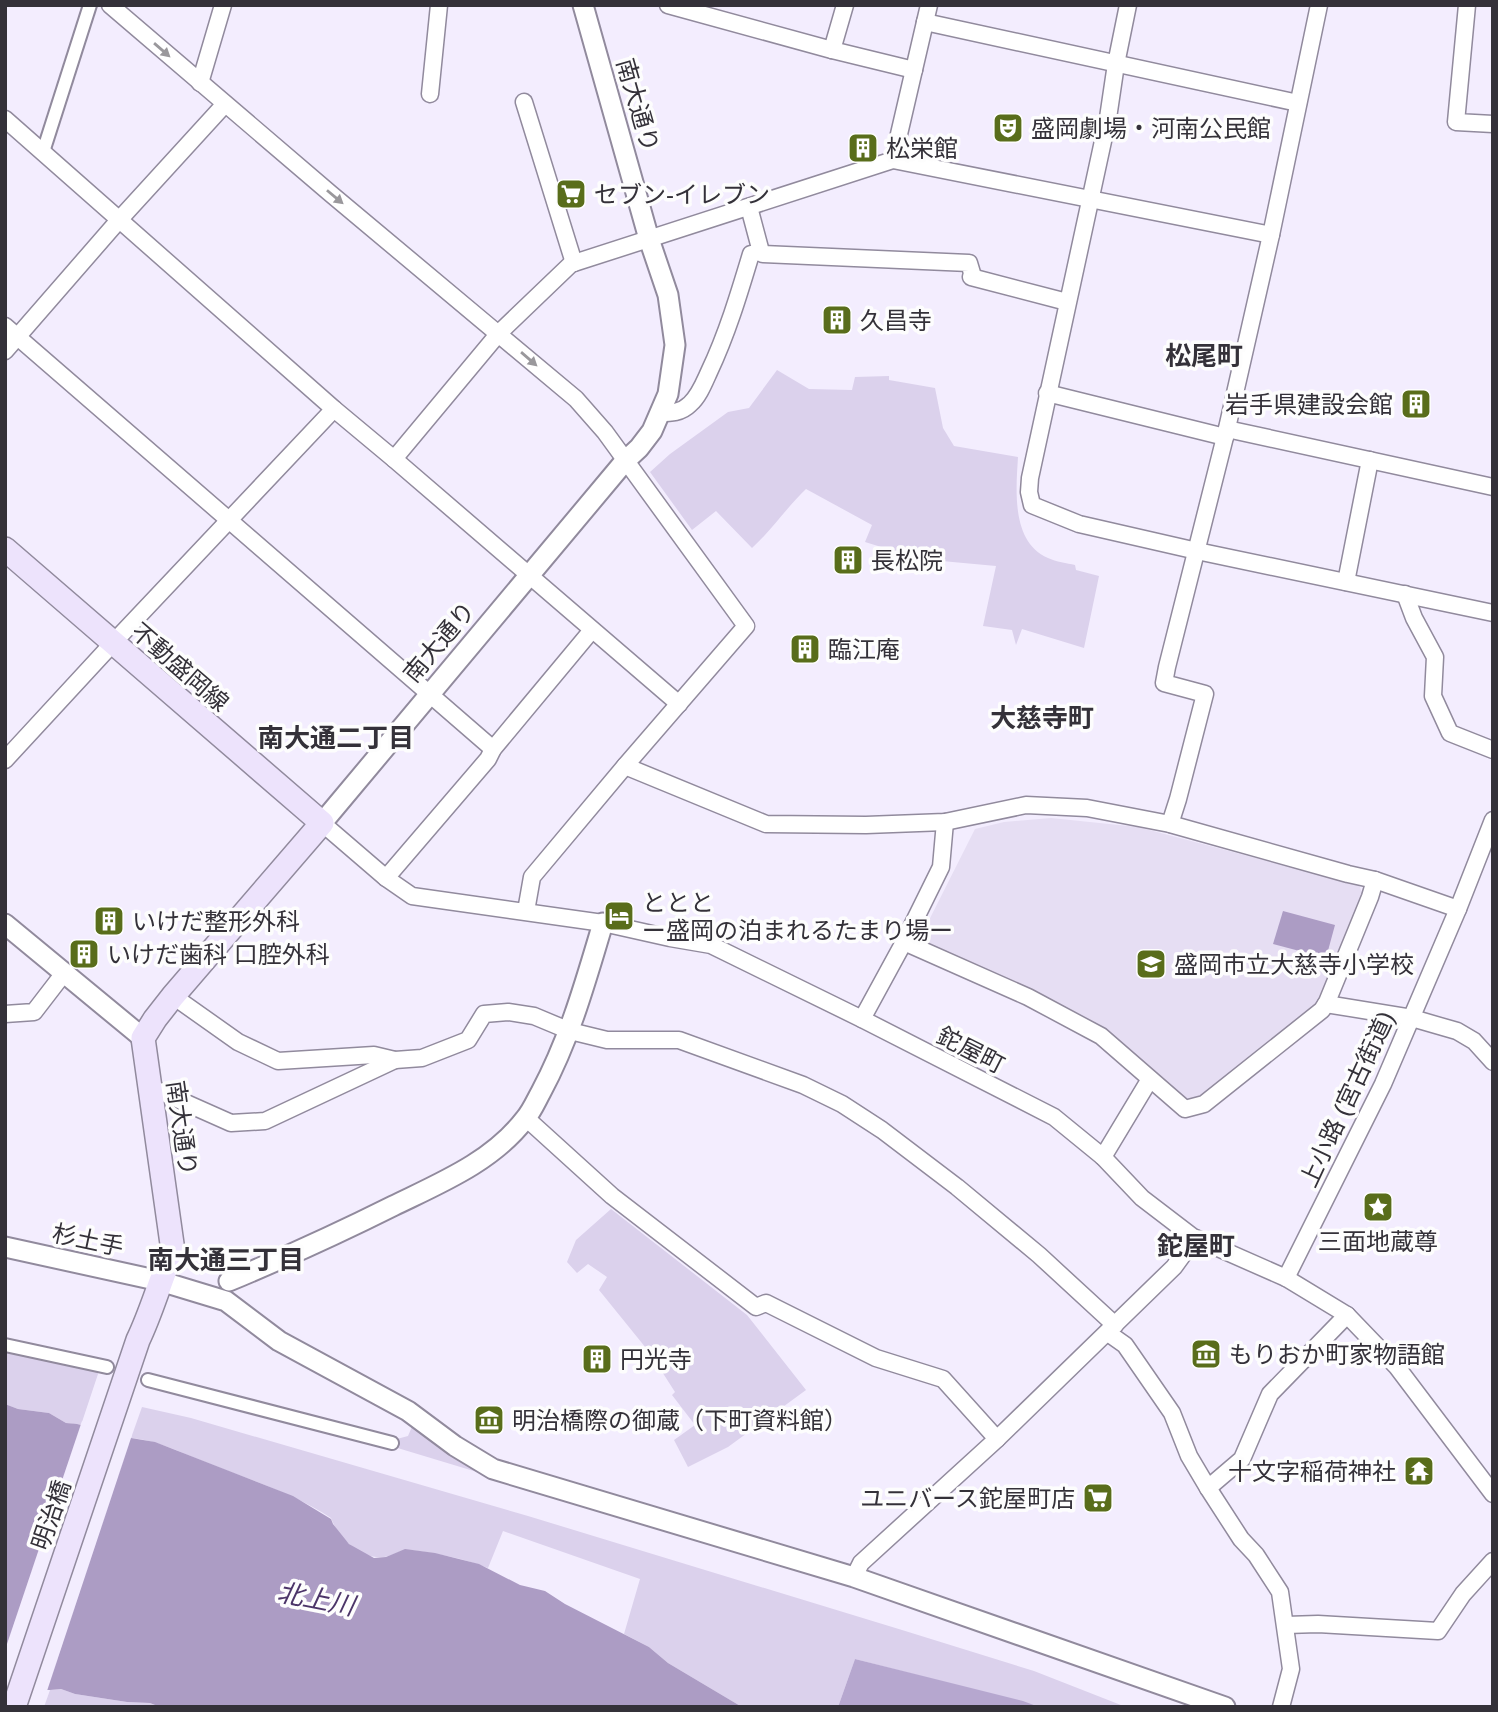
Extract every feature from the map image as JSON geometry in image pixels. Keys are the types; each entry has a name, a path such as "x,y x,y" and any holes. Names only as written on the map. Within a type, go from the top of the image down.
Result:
{"main road":[{"name":"不動盛岡線","path":"5,549 322,823"},
{"name":"南大通り","path":"160,1281 173,1251 143,1038 173,996 322,823"},
{"name":"明治橋","path":"14,1707 160,1281"}],"street":[{"path":"43,152 90,5"},
{"path":"110,5 576,398 605,432 746,626 532,877 526,911"},
{"path":"200,83 223,5"},
{"path":"430,94 439,5"},
{"name":"南大通り","path":"322,823 625,461 646,440 668,394 676,345 668,295 649,239 583,5"},
{"path":"668,5 914,70"},
{"path":"832,50 845,5"},
{"path":"893,160 929,5"},
{"path":"1128,5 1108,118 1030,478 1032,505 1079,524 1493,613"},
{"path":"1170,824 1205,694 1164,683 1226,433 1319,5"},
{"path":"1467,5 1456,122 1493,124"},
{"path":"925,22 1298,103"},
{"path":"524,102 574,263"},
{"path":"5,351 11,332 120,220 225,104"},
{"path":"5,119 334,409 679,704"},
{"path":"394,459 499,332 570,264 893,160 1270,235"},
{"path":"749,207 761,253"},
{"path":"659,413 675,413 689,405 701,389 716,357 751,254 969,263 971,277 1067,302"},
{"path":"11,332 493,750"},
{"path":"1047,393 1226,433 1493,487"},
{"path":"5,760 334,409"},
{"path":"1346,582 1370,460"},
{"path":"1405,594 1414,618 1435,657 1433,696 1450,733 1493,750"},
{"path":"386,878 488,759 592,630"},
{"path":"625,766 766,824 866,825 945,822 1026,805 1087,808 1170,824 1375,880 1458,909"},
{"name":"上小路 (宮古街道)","path":"1286,1278 1383,1084 1493,820"},
{"path":"862,1019 941,867 945,822"},
{"name":"鉈屋町","path":"322,823 386,878 412,896 603,923 710,945 862,1019 1054,1118 1103,1157 1142,1198 1195,1237 1286,1278 1347,1315 1397,1367 1493,1494"},
{"path":"904,942 1028,997 1101,1035 1185,1109 1204,1104 1322,1010 1375,880"},
{"path":"188,1289 213,1287 285,1257 476,1164 501,1145 526,1118 552,1072 570,1031 603,923"},
{"path":"5,924 143,1038"},
{"path":"5,1014 34,1012 64,973"},
{"path":"173,996 238,1042 278,1061 374,1055 395,1060 422,1058 468,1040 484,1014 508,1012 534,1016 570,1031 607,1040 679,1040 803,1085 842,1104 882,1130 957,1187 1039,1255 1125,1345 1172,1413 1189,1456 1208,1488 1280,1592 1291,1669 1281,1707"},
{"path":"1326,1004 1412,1018 1457,1031 1474,1041 1493,1062"},
{"path":"150,1087 231,1123 265,1121 395,1060"},
{"path":"1103,1157 1150,1079"},
{"path":"526,1118 612,1196 756,1307 766,1303 876,1358 943,1379 998,1439"},
{"path":"854,1577 861,1563 998,1439 1174,1267 1195,1237"},
{"name":"杉土手","path":"5,1247 160,1281 226,1301 279,1341 408,1411 455,1446 493,1469 854,1577 1225,1707"},
{"path":"229,1281 228,1294 238,1310"},
{"path":"1208,1488 1242,1459 1270,1394 1347,1315"},
{"path":"5,1345 107,1367"},
{"path":"148,1380 392,1443"},
{"path":"1286,1625 1318,1624 1438,1631 1463,1594 1493,1561"}],"shaded area":[{"path":"777,370 809,389 852,390 855,377 889,376 889,380 935,388 943,428 954,446 1018,457 1018,514 1027,540 1048,558 1075,565 1076,570 1099,576 1084,648 1022,629 1016,645 1012,630 983,626 996,566 920,559 865,542 872,525 806,489 752,548 716,511 692,530 650,472 728,412 749,408"},
{"name":"盛岡市立大慈寺小学校","path":"1051,818 1138,827 1359,885 1363,895 1316,1008 1207,1096 1187,1103 1104,1029 918,942 975,829 1004,822"},
{"path":"611,1209 747,1315 806,1390 728,1447 688,1467 674,1440 695,1425 672,1395 675,1392 650,1353 599,1290 607,1277 588,1264 577,1273 567,1262 576,1240"},
{"path":"5,1352 99,1371 81,1425 66,1423 49,1413 18,1409 5,1404"},
{"path":"142,1407 191,1418 528,1516 902,1630 1034,1671 1126,1707 1040,1707 855,1659 838,1707 742,1707 624,1634 640,1579 503,1531 488,1568 449,1556 410,1550 384,1557 367,1555 345,1540 331,1518 301,1501 168,1447 131,1438"},
{"path":"414,1422 478,1467 477,1472 391,1446 393,1440 408,1436"},
{"path":"855,1659 1023,1701 1039,1707 838,1707"},
{"path":"61,1689 75,1694 150,1703 160,1707 44,1707 50,1690"},
{"path":"188,1705 192,1707 160,1707"}],"water":[{"path":"1283,911 1335,925 1326,958 1273,944"},
{"name":"北上川","path":"5,1404 18,1409 49,1413 66,1423 155,1442 293,1496 331,1519 349,1544 374,1558 386,1557 405,1549 435,1553 479,1564 520,1585 545,1591 649,1647 668,1663 742,1707 160,1707 150,1703 75,1694 61,1689 5,1689"}],"pier":[{"path":"82,1421 132,1435 46,1694 5,1692 5,1650"}],"place":[{"name":"盛岡劇場・河南公民館","path":"1008,128"},
{"name":"松栄館","path":"863,148"},
{"name":"セブン-イレブン","path":"571,194"},
{"name":"久昌寺","path":"837,320"},
{"name":"岩手県建設会館","path":"1416,404"},
{"name":"長松院","path":"848,560"},
{"name":"臨江庵","path":"805,649"},
{"name":"ととと ー盛岡の泊まれるたまり場ー","path":"619,916"},
{"name":"いけだ整形外科","path":"109,921"},
{"name":"いけだ歯科 口腔外科","path":"84,954"},
{"name":"盛岡市立大慈寺小学校","path":"1151,964"},
{"name":"三面地蔵尊","path":"1378,1207"},
{"name":"もりおか町家物語館","path":"1206,1354"},
{"name":"円光寺","path":"597,1359"},
{"name":"明治橋際の御蔵（下町資料館）","path":"489,1420"},
{"name":"十文字稲荷神社","path":"1419,1471"},
{"name":"ユニバース鉈屋町店","path":"1098,1498"}],"district":[{"name":"松尾町","path":"1204,356"},
{"name":"大慈寺町","path":"1042,718"},
{"name":"南大通二丁目","path":"336,738"},
{"name":"鉈屋町","path":"1196,1246"},
{"name":"南大通三丁目","path":"226,1260"}]}
